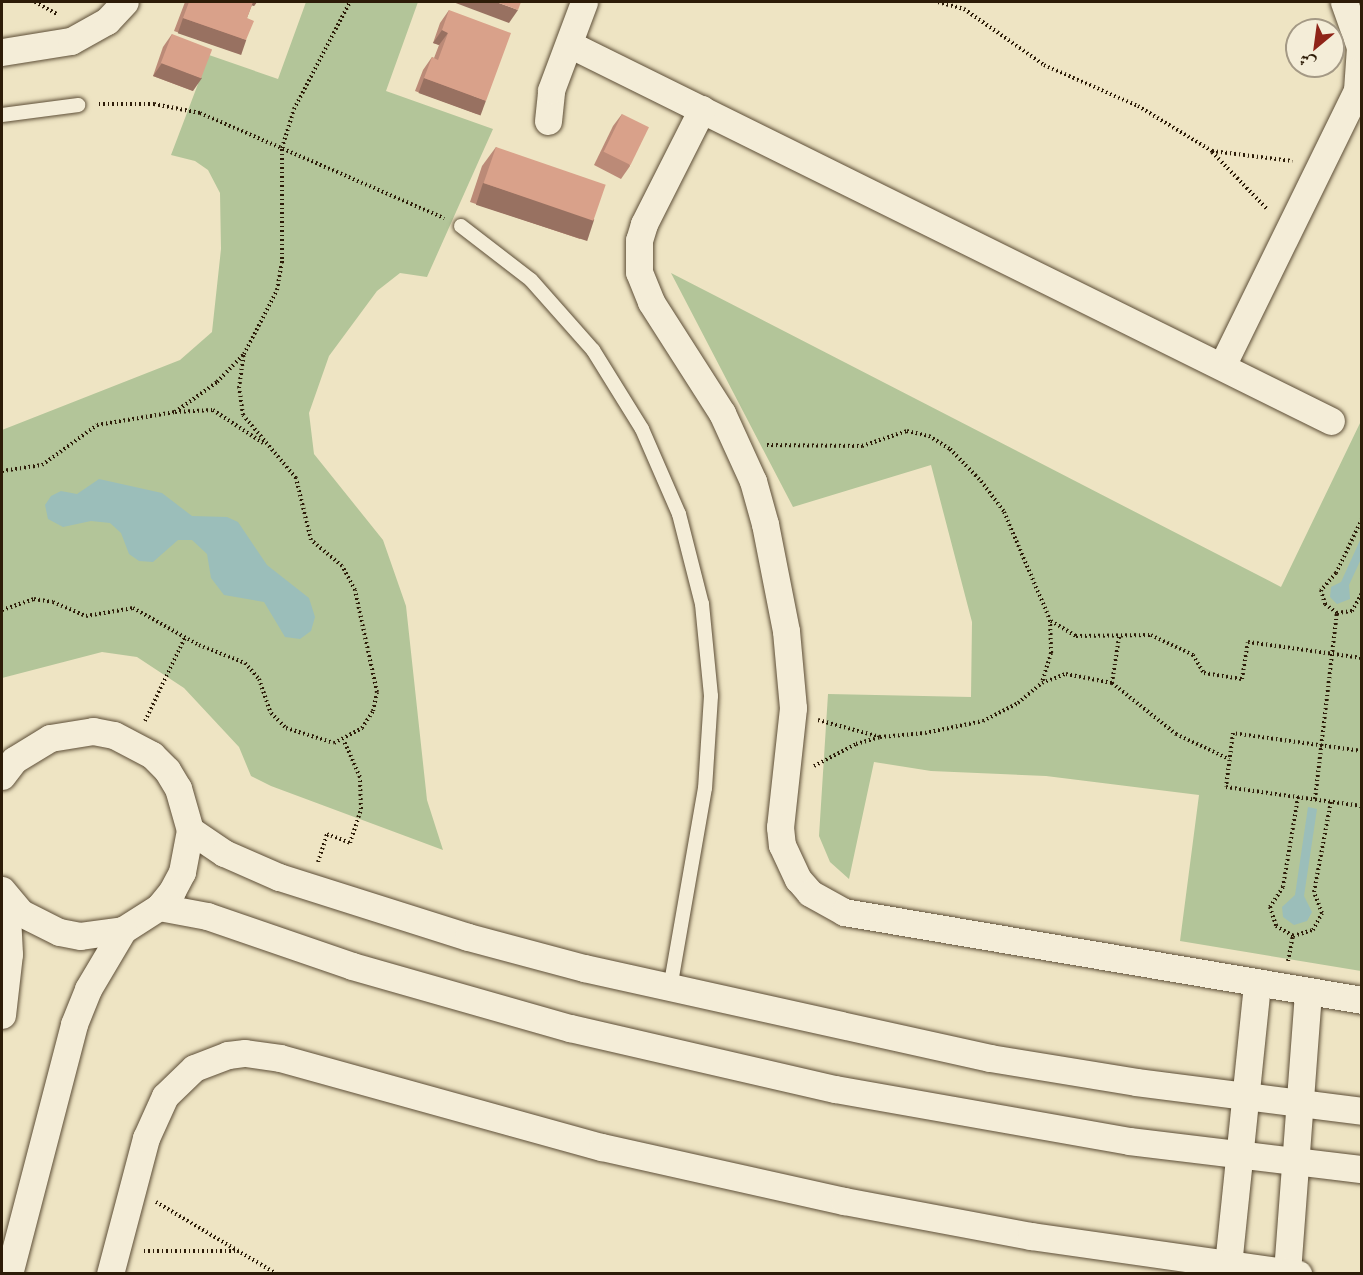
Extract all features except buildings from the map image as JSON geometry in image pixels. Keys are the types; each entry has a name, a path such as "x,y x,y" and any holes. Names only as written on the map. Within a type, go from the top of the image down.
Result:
{"street":[{"path":"2,52 71,41 107,21 125,2"},
{"path":"548,121 551,90 584,2"},
{"path":"1221,366 1350,111 1361,68 1355,26 1344,2"},
{"path":"569,44 1331,421"},
{"path":"702,110 644,224 639,240 639,272 651,302 722,413 753,481 777,574 793,708 780,827 788,863 810,894 835,908 1257,985 1362,1000"},
{"path":"2,751 31,747 50,738 93,731 134,743 152,755 178,788 190,830 182,872 159,907 123,930 81,936 59,932 21,913 4,894"},
{"path":"2,776 31,747"},
{"path":"190,830 251,866 309,886 468,937 670,989 990,1058 1300,1105 1362,1111"},
{"path":"2,1015 9,954 4,894"},
{"path":"159,907 231,923 451,996 689,1056 982,1117 1240,1155 1362,1169"},
{"path":"9,1274 74,1024 88,989 123,930"},
{"path":"1228,1265 1257,985"},
{"path":"113,1262 155,1114 178,1080 210,1060 228,1055 263,1054 602,1147 844,1201 1030,1236 1292,1273 1295,1162 1308,993"}],"lane":[{"path":"2,115 78,105"},
{"path":"461,226 531,280 593,350 642,429 679,514 702,604 711,696 705,788 670,989"}],"path":[{"path":"175,412 217,382 244,354 277,290 282,263 282,148 294,109 350,2"},
{"path":"938,2 964,9 1044,65 1138,106 1212,151 1289,232"},
{"path":"78,105 154,104 200,113 461,226"},
{"path":"1212,151 1323,165"},
{"path":"2,610 34,599 53,602 86,616 125,607 143,613 185,637 245,663 259,679 271,713 286,728 321,741 344,741 369,719 377,692 362,612 348,574 311,540 296,478 243,415 239,388 244,354"},
{"path":"2,471 42,465 97,425 201,408 213,410 268,447"},
{"path":"739,447 790,443 862,446 907,431 937,441 981,481 1004,512 1050,620 1051,653 1042,683"},
{"path":"1362,519 1336,573 1321,590 1325,604 1337,613 1352,611 1362,592 1362,581"},
{"path":"1315,799 1337,613"},
{"path":"1050,620 1076,636 1119,637 1138,634 1162,639 1193,655 1204,673 1242,679 1248,642 1362,658"},
{"path":"134,743 185,637"},
{"path":"1112,684 1119,637"},
{"path":"793,708 849,731 880,737 925,733 983,721 1018,703 1042,683 1066,674 1112,684 1176,735 1229,759"},
{"path":"1362,751 1233,733 1226,787 1362,806"},
{"path":"785,784 826,758 880,737"},
{"path":"309,886 327,834 350,843 361,809 360,777 344,741"},
{"path":"1298,797 1283,887 1270,907 1276,926 1293,936 1313,930 1322,914 1314,892 1331,801"},
{"path":"133,1188 277,1274"},
{"path":"113,1262 239,1251"}],"green space":[{"path":"306,2 418,2 386,91 493,129 427,277 400,273 377,291 329,356 309,413 314,454 383,540 406,606 427,800 443,850 271,786 251,776 239,747 184,688 137,657 102,652 2,678 2,430 180,360 212,332 221,249 220,193 208,170 195,161 171,155 209,55 278,79"},
{"path":"671,273 1281,587 1361,421 1361,971 1180,941 1199,795 1046,776 931,771 874,762 849,879 830,862 819,836 828,694 971,697 972,622 931,465 793,507"}],"water":[{"path":"99,479 162,493 192,516 227,517 238,522 267,565 309,598 315,617 311,631 300,639 285,637 264,602 224,595 211,578 207,554 192,540 178,540 153,562 139,561 129,554 121,533 110,523 91,521 63,527 48,519 45,505 51,496 61,491 77,494"},
{"path":"1361,538 1361,559 1349,585 1350,599 1337,604 1330,597 1331,587 1341,582"},
{"path":"1308,807 1317,809 1304,896 1312,912 1307,921 1294,925 1283,917 1282,907 1295,895"}]}
